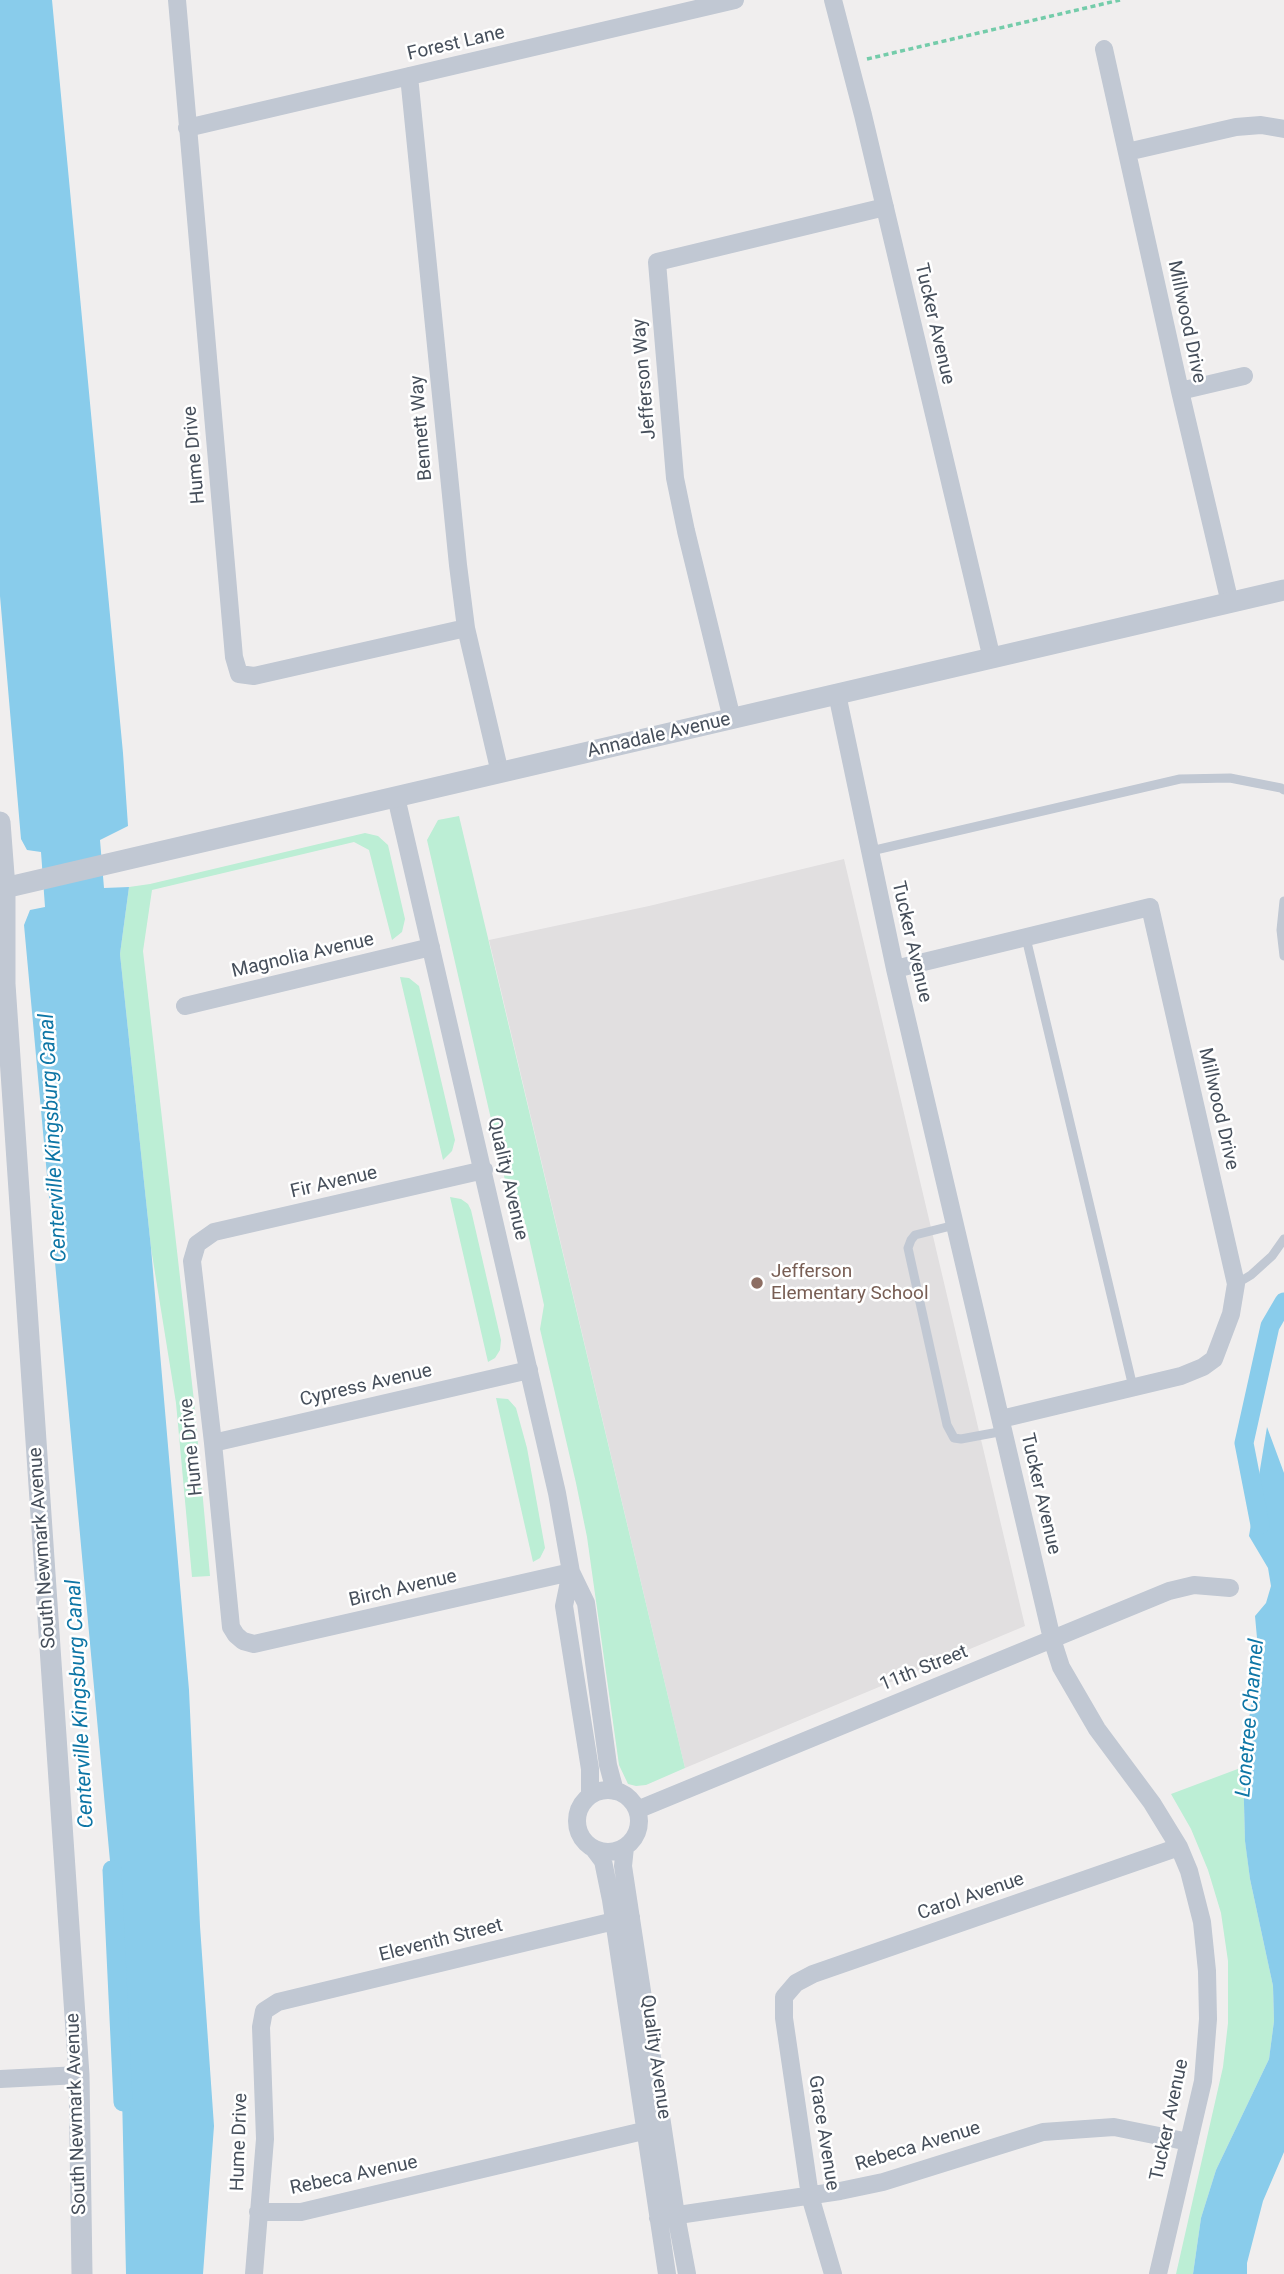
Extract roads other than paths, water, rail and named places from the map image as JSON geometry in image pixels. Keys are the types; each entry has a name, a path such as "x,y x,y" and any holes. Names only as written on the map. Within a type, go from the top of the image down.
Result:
{"street":[{"name":"Hume Drive","path":"177,0 234,657 239,674 254,676 466,628"},
{"name":"Forest Lane","path":"187,128 735,0"},
{"name":"Tucker Avenue","path":"833,0 992,659"},
{"name":"Millwood Drive","path":"1104,49 1230,603"},
{"name":"Bennett Way","path":"409,76 450,503 466,628 500,773"},
{"path":"1127,152 1236,127 1261,125 1284,128"},
{"name":"Jefferson Way","path":"732,719 686,531 676,478 657,262 884,207"},
{"path":"1180,391 1244,376"},
{"name":"Annadale Avenue","path":"3,889 1284,590"},
{"name":"Tucker Avenue","path":"837,694 895,969 1052,1639 1061,1667 1097,1729 1152,1803 1179,1847 1189,1871 1202,1923 1208,2019 1203,2081 1158,2274"},
{"name":"Quality Avenue","path":"396,797 558,1493 571,1572 586,1603 608,1765 615,1791"},
{"name":"South Newmark Avenue","path":"0,822 5,984 79,2075 82,2274"},
{"name":"Millwood Drive","path":"895,969 1150,907 1236,1284 1231,1314 1214,1359 1203,1367 1181,1376 1002,1425"},
{"name":"Magnolia Avenue","path":"185,1006 431,947"},
{"name":"Fir Avenue","path":"197,1244 214,1232 484,1170"},
{"name":"Hume Drive","path":"197,1244 192,1261 231,1627 243,1641"},
{"name":"Cypress Avenue","path":"213,1443 529,1370"},
{"name":"Quality Avenue","path":"571,1572 564,1606 590,1769 590,1796"},
{"name":"Birch Avenue","path":"243,1641 254,1644 571,1572"},
{"name":"11th Street","path":"637,1810 1169,1591 1194,1585 1230,1588"},
{"path":"615,1791 625,1795 637,1810 638,1829 635,1837 625,1847 611,1852 594,1849 581,1836 577,1819 583,1802 597,1792 615,1791"},
{"name":"Quality Avenue","path":"625,1847 623,1919 645,2131 667,2216 687,2274"},
{"name":"Carol Avenue","path":"784,1997 796,1983 813,1974 1179,1847"},
{"name":"Quality Avenue","path":"594,1849 603,1861 623,1919 663,2126 667,2274"},
{"name":"Eleventh Street","path":"264,2011 278,2002 623,1919"},
{"name":"Grace Avenue","path":"784,1997 784,2018 810,2196 833,2274"},
{"name":"Hume Drive","path":"254,2274 264,2139 261,2027 264,2011"},
{"path":"0,2080 79,2075"},
{"name":"Rebeca Avenue","path":"258,2212 301,2211 663,2126"},
{"name":"Rebeca Avenue","path":"667,2216 810,2196 883,2182 1043,2132 1114,2127 1189,2141"}],"lane":[{"path":"871,851 1180,779 1230,778 1284,790"},
{"path":"1284,901 1281,930 1284,956"},
{"path":"1026,938 1133,1387"},
{"path":"955,1225 915,1235 908,1248 947,1425 949,1433 954,1438 961,1439 1002,1425"},
{"path":"1236,1284 1251,1276 1272,1256 1284,1239"}],"water":[{"path":"0,0 52,0 123,753 128,826 100,840 104,888 129,887 120,954 151,1248 189,1690 200,1926 214,2126 203,2274 126,2274 119,1959 24,925 30,910 45,907 41,852 27,850 21,839 0,596"},
{"path":"1267,1427 1284,1473 1284,2152 1263,2201 1247,2263 1247,2274 1193,2274 1201,2218 1216,2170 1269,2059 1274,2021 1273,1986 1250,1879 1245,1841 1243,1767 1258,1649 1255,1616 1266,1603 1271,1586 1268,1568 1249,1536"}],"waterway":[{"name":"Lonetree Channel","path":"1260,1525 1244,1443 1270,1326 1284,1302"},
{"name":"Centerville Kingsburg Canal","path":"112,1870 123,2102"}],"place":[{"name":"Jefferson Elementary School","path":"757,1283"}]}
